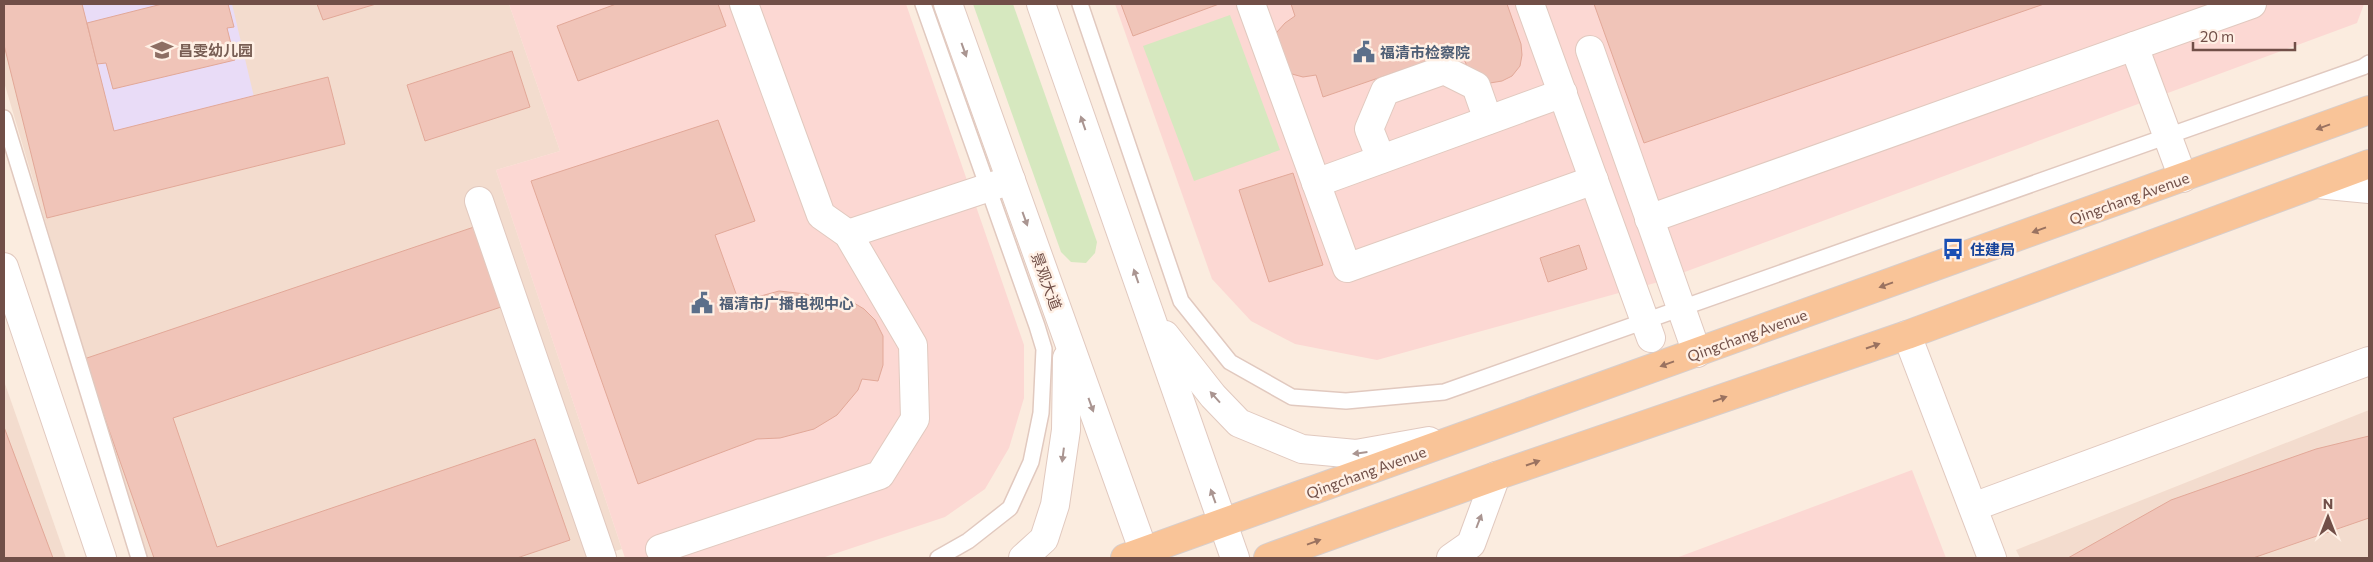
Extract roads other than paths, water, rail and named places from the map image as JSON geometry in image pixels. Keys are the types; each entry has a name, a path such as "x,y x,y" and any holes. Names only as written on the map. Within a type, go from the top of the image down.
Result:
{"main road":[{"name":"Qingchang Avenue","path":"1138,556 1222,523 2369,110"},
{"path":"1268,558 1496,476 1907,335 2369,164"}],"street":[{"path":"660,549 880,475 915,419 913,345 848,234 821,215 744,4"},
{"name":"景观大道","path":"948,4 1000,184 1067,336 1138,556"},
{"path":"1041,4 1235,558"},
{"path":"1251,4 1347,268 1594,180"},
{"path":"1530,4 1648,330"},
{"path":"1650,219 2134,46 2201,14 2252,4"},
{"path":"2134,46 2183,178"},
{"path":"1590,50 1697,353"},
{"path":"1380,159 1369,129 1385,91 1444,70 1476,86 1488,120"},
{"path":"1316,183 1562,93"},
{"path":"848,234 1000,184"},
{"path":"2317,184 2369,189"},
{"path":"479,201 602,558"},
{"path":"4,267 102,558"},
{"path":"1147,311 1179,355 1239,423 1302,449 1356,454 1477,432"},
{"path":"1907,335 1992,558"},
{"path":"1024,558 1044,539 1055,505 1066,430 1067,336"},
{"path":"1973,507 2369,361"},
{"path":"1451,558 1470,544 1496,476"}],"lane":[{"path":"923,4 1000,184 1044,349 1041,413 1031,462 1010,508 968,541 938,558"},
{"path":"1080,4 1181,301 1230,362 1292,397 1346,401 1444,392 1648,330 1681,308 2369,63"},
{"path":"4,118 139,558"}],"place":[{"name":"昌雯幼儿园","path":"162,50"},
{"name":"福清市检察院","path":"1364,52"},
{"name":"住建局","path":"1953,249"},
{"name":"福清市广播电视中心","path":"702,303"}]}
